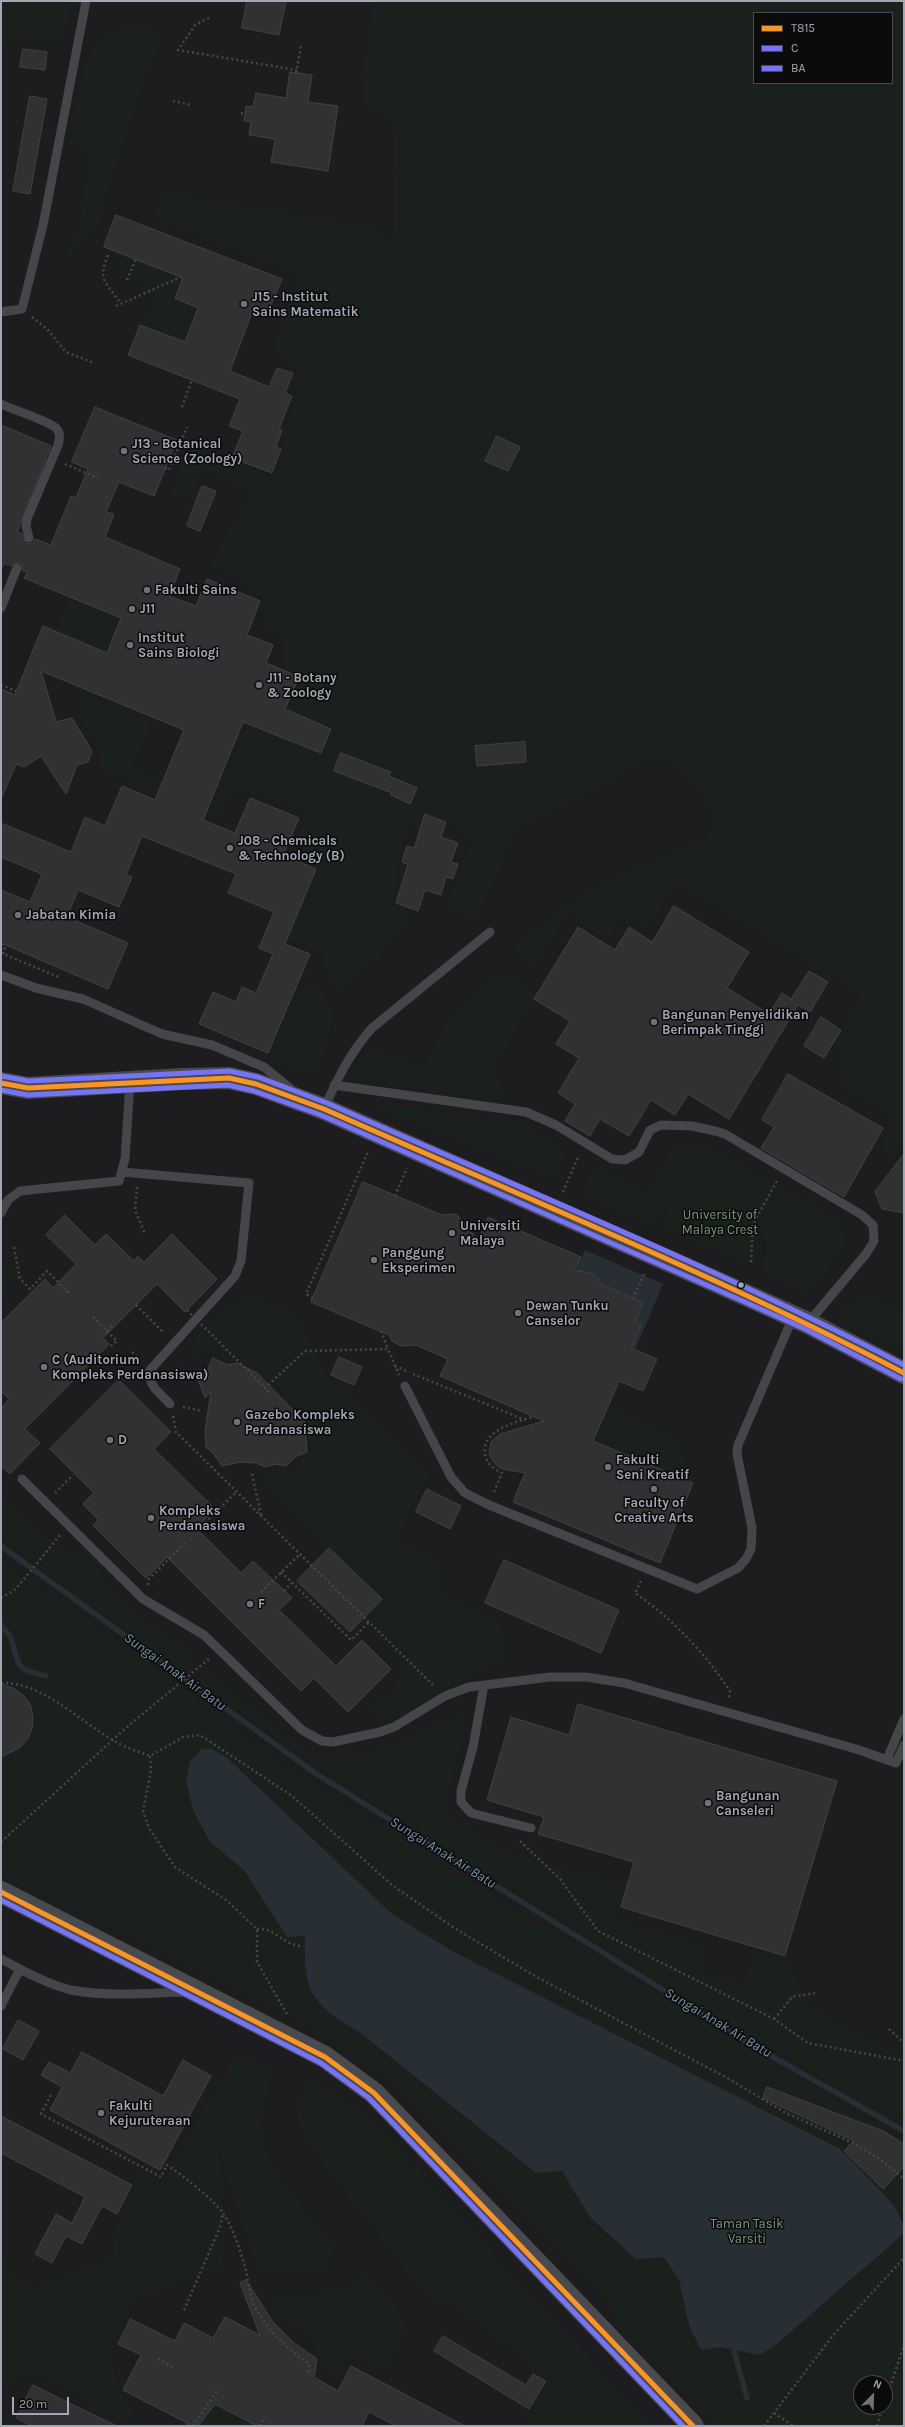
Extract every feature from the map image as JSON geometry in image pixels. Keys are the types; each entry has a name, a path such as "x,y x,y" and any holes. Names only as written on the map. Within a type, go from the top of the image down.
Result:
{"street":[{"path":"1,1083 28,1088 229,1078 256,1084 315,1106 800,1320 904,1373"},
{"path":"1,1097 28,1088"},
{"path":"1,1892 326,2057 374,2093 693,2426"}],"lane":[{"path":"1,312 22,309 44,226 86,1"},
{"path":"1,404 56,428 59,433 58,445 27,519 26,526 29,538"},
{"path":"1,608 17,568"},
{"path":"1,975 36,988 83,999 162,1034 212,1045 264,1067 315,1106 334,1085 356,1046 372,1028 490,932"},
{"path":"1,1213 8,1200 20,1191 119,1181 125,1159 130,1082"},
{"path":"334,1085 526,1112 556,1125 612,1159 625,1160 639,1152 650,1130 661,1126 692,1126 725,1134 862,1215 873,1225 875,1233 874,1241 866,1254 800,1320 738,1446 738,1454 753,1539 746,1559 730,1574 697,1589 488,1505 465,1493 451,1476 405,1386"},
{"path":"122,1172 249,1183 239,1269 231,1283 152,1365 149,1375 152,1384 170,1404"},
{"path":"22,1479 146,1601 204,1634 302,1730 322,1741 343,1741 394,1727 445,1696 469,1687 550,1677 586,1677 624,1683 887,1759 896,1763 904,1745"},
{"path":"484,1685 480,1714 460,1798 463,1806 471,1813 532,1828"},
{"path":"887,1759 904,1719"},
{"path":"1,1959 20,1969 70,1989 102,1993 196,1991"},
{"path":"1,2006 20,1969"}],"path":[{"path":"209,18 195,25 178,50 297,71 301,46"},
{"path":"173,101 191,105"},
{"path":"241,113 245,114"},
{"path":"108,255 102,270 102,278 118,301"},
{"path":"127,280 136,259"},
{"path":"116,306 181,277"},
{"path":"22,309 47,329 66,352 94,363"},
{"path":"182,407 192,380"},
{"path":"165,468 169,470 187,427"},
{"path":"69,466 98,478"},
{"path":"1,684 16,691"},
{"path":"1,950 5,945 3,954 1,953"},
{"path":"557,1212 567,1179 585,1143"},
{"path":"313,1298 306,1294 368,1152"},
{"path":"396,1196 407,1168"},
{"path":"751,1262 754,1224 784,1169"},
{"path":"138,1173 136,1210 145,1234"},
{"path":"14,1247 20,1279 30,1289 47,1271 70,1294"},
{"path":"633,1298 644,1275"},
{"path":"136,1305 174,1342"},
{"path":"187,1310 269,1392"},
{"path":"93,1317 117,1341 111,1346"},
{"path":"107,1331 112,1325"},
{"path":"381,1331 394,1366 405,1386"},
{"path":"265,1388 305,1351 388,1349"},
{"path":"394,1366 525,1420"},
{"path":"170,1404 202,1411"},
{"path":"488,1505 502,1474 490,1465 486,1458 484,1450 487,1441 492,1434 500,1429 535,1416"},
{"path":"176,1432 445,1696"},
{"path":"252,1474 261,1515"},
{"path":"46,1502 74,1476"},
{"path":"198,1530 236,1492"},
{"path":"1,1598 16,1589 68,1525"},
{"path":"146,1601 149,1579 185,1543"},
{"path":"261,1592 300,1554"},
{"path":"647,1570 635,1593 661,1611 700,1649 730,1691 727,1713"},
{"path":"281,1572 351,1640 369,1622"},
{"path":"284,1590 291,1583"},
{"path":"1,1842 112,1740 202,1664"},
{"path":"1,1683 19,1684 35,1689 112,1740 150,1756"},
{"path":"150,1756 183,1738 200,1735 292,1796 392,1884 456,1929 533,1975 729,2079 786,2112 853,2143 880,2159 904,2179"},
{"path":"150,1756 151,1770 143,1812 150,1830 174,1867 226,1900 257,1929 270,1930 287,1944 302,1946"},
{"path":"498,1820 560,1879 598,1931 774,2019 808,2044 904,2061"},
{"path":"257,1929 257,1962 288,2016"},
{"path":"774,2019 792,1997 815,1993"},
{"path":"889,2029 904,2042"},
{"path":"51,2095 41,2114 161,2177 167,2165 178,2172 223,2213 240,2250 251,2299 256,2310 268,2328 292,2352 310,2364 308,2374"},
{"path":"184,2310 220,2227 223,2213"},
{"path":"764,2426 834,2334 904,2258"},
{"path":"893,2378 904,2345"},
{"path":"158,2359 174,2368"},
{"path":"193,2426 217,2391"},
{"path":"774,2413 794,2426"},
{"path":"877,2426 881,2415"},
{"path":"260,2426 265,2416"}],"shaded area":[{"name":"Universiti Malaya","path":"1,1 904,1 904,2426 1,2426"},
{"path":"585,1250 663,1284 635,1350 625,1345 629,1338 635,1340 641,1325 635,1323 643,1303 605,1286 599,1301 600,1283 597,1276 589,1273 575,1273"},
{"path":"202,1749 211,1749 225,1756 392,1914 452,1951 840,2149 894,2205 903,2224 903,2234 778,2343 760,2355 720,2347 701,2350 689,2325 679,2280 664,2257 636,2259 590,2217 562,2171 536,2173 358,2031 320,2004 308,1983 305,1955 305,1936 287,1937 244,1870 210,1842 193,1810 186,1781 190,1761"}],"green space":[{"path":"1,1 71,1 62,42 16,37 1,54"},
{"path":"374,1 904,1 904,1147 891,1164 881,1143 891,1128 883,1110 845,1089 840,1079 837,1040 841,1028 861,994 676,882 647,928 623,914 610,937 569,912 534,968 512,951 526,937 584,891 706,838 712,822 707,806 703,798 692,784 677,767 668,760 660,758 644,762 515,831 477,918 446,909 471,843 467,837 453,824 429,814 424,823 412,821 394,872 394,903 412,923 345,992 330,983 322,953 274,933 295,919 318,862 293,851 308,812 259,792 236,789 219,818 99,768 100,759 98,747 81,719 78,692 151,723 132,767 214,800 219,795 242,733 250,729 277,737 300,675 283,660 284,638 261,625 267,606 262,598 247,591 247,581 209,565 248,499 248,489 206,471 200,476 186,501 170,494 189,445 203,442 221,456 273,476 283,450 300,373 274,348 299,275 155,217 160,191 351,224 370,220 383,238 394,237 393,121 366,108 362,77"},
{"path":"126,26 140,26 149,28 161,35 126,135 96,230 63,263 80,223 90,148 69,145 87,58 104,39 114,31"},
{"path":"122,254 206,287 185,342 143,326 152,302 139,280 116,271"},
{"path":"70,597 121,618 107,653 55,631"},
{"path":"503,971 537,994 493,1069 501,1089 510,1094 507,1101 349,1076 357,1062 368,1052 383,1052 423,1068 450,1015"},
{"path":"309,988 322,989 323,997 332,1006 331,1032 318,1074 268,1061 295,997 301,991"},
{"path":"357,1100 523,1124 567,1151 556,1180"},
{"name":"University of Malaya Crest","path":"676,1143 693,1150 705,1145 840,1220 845,1240 840,1256 805,1294 763,1270 766,1245 765,1238 760,1224 748,1210 755,1222 760,1238 757,1264 741,1261 660,1225 671,1209 695,1193 668,1205 655,1227 583,1194 595,1164 646,1192"},
{"path":"1,1261 17,1270 18,1278 1,1295"},
{"path":"244,1296 296,1312 326,1377 366,1409 430,1471 396,1540 442,1561 438,1583 441,1592 500,1621 506,1658 396,1718 380,1718 365,1709 395,1688 403,1668 372,1635 378,1594 258,1482 264,1477 270,1475 285,1475 307,1457 303,1440 285,1402 285,1394 276,1383 265,1380 245,1363 205,1353 186,1357 196,1338 210,1322 218,1314"},
{"path":"857,1296 904,1308 904,1352 835,1316"},
{"path":"607,1407 677,1437 693,1483 593,1441"},
{"path":"1,1497 51,1543 65,1549 84,1553 142,1619 185,1646 195,1658 182,1671 1,1540"},
{"name":"Taman Tasik Varsiti","path":"1,1560 189,1691 277,1761 491,1896 904,2140 904,2426 718,2426 621,2330 608,2304 390,2080 304,2022 1,1876"},
{"path":"206,1668 212,1670 277,1730 291,1741 316,1755 331,1757 349,1755 369,1750 411,1735 464,1712 465,1725 463,1737 449,1787 447,1813 503,1851 627,1885 617,1921 707,1946 700,1972 745,1984 754,1952 793,1962 791,1968 811,2008 904,2056 904,2117 901,2122 745,2034 320,1769 194,1678"},
{"path":"235,2055 274,2065 260,2125 267,2152 284,2185 335,2242 326,2272 257,2271 219,2152 225,2230 222,2269 195,2272 170,2289 142,2297 127,2312 111,2355 119,2390 132,2410 129,2424 48,2379 28,2373 1,2388 1,2261 5,2260 20,2282 36,2288 114,2257 113,2238 140,2171 162,2181"},
{"path":"306,2078 344,2097 376,2124 652,2426 523,2426 548,2385 546,2376 445,2299 428,2299 329,2172 300,2131 296,2108"},
{"path":"366,2271 399,2312 407,2332 390,2364 374,2366 353,2354 337,2379 322,2368 319,2353 301,2329 273,2314 270,2295 310,2296 330,2292 349,2285"},
{"path":"215,2404 256,2426 198,2426"}],"building":[{"path":"247,1 286,1 279,35 242,28"},
{"path":"23,49 47,52 45,70 20,67"},
{"path":"290,72 312,75 308,102 338,106 328,171 271,162 275,139 249,135 251,122 244,121 246,106 253,107 256,93 286,98"},
{"path":"30,96 47,99 30,194 13,191"},
{"name":"J15 - Institut Sains Matematik","path":"116,215 282,279 268,312 254,307 230,371 269,387 277,368 293,373 285,393 292,396 279,429 282,430 276,447 281,449 272,473 232,458 243,431 229,426 240,399 128,355 140,325 185,342 198,308 175,298 183,278 104,247"},
{"path":"95,407 177,440 154,496 119,482 106,512 114,514 105,537 180,569 169,596 196,606 207,579 260,601 247,635 273,645 266,663 299,677 285,709 331,729 321,753 243,722 203,820 235,833 250,798 299,818 283,855 316,869 285,944 310,954 268,1053 199,1024 213,992 236,1002 242,987 256,993 273,954 259,948 274,912 228,893 236,874 142,836 126,875 132,877 119,907 78,890 67,917 128,943 108,989 1,943 1,890 30,902 42,874 1,857 1,823 71,852 85,817 105,826 122,786 155,800 184,730 41,671 56,722 72,718 92,751 88,762 77,765 66,794 41,756 24,767 16,764 1,799 1,689 15,695 43,626 107,653 121,618 24,578 27,572 22,570 22,565 19,562 11,566 4,563 1,570 1,425 51,446 17,532 22,534 27,544 33,543 35,539 51,545 71,496 76,498 88,469 72,462"},
{"path":"497,436 520,447 508,471 485,461"},
{"path":"202,486 216,491 200,531 187,526"},
{"path":"525,742 526,762 477,766 475,746"},
{"path":"341,753 391,772 389,776 417,788 410,804 391,795 392,793 334,771"},
{"path":"425,814 446,822 441,837 458,843 451,862 458,864 453,879 446,877 441,895 425,890 418,911 396,903 408,864 402,862 407,846 414,848"},
{"name":"Bangunan Penyelidikan Berimpak Tinggi","path":"674,906 749,952 727,988 769,1014 782,993 791,999 809,971 828,982 810,1012 798,1005 729,1119 688,1094 675,1115 651,1100 629,1136 600,1119 590,1136 565,1121 575,1104 558,1093 579,1058 556,1044 570,1021 534,999 578,927 615,950 629,927 652,942"},
{"path":"821,1017 841,1030 824,1058 804,1046"},
{"path":"788,1074 883,1128 844,1197 761,1148 774,1127 762,1120"},
{"path":"904,1154 904,1213 882,1209 875,1192"},
{"path":"363,1182 442,1215 456,1214 478,1240 488,1217 581,1257 575,1270 593,1274 597,1277 601,1284 643,1303 635,1322 641,1325 631,1348 657,1359 643,1391 619,1381 593,1441 693,1483 660,1563 513,1502 525,1473 502,1469 497,1466 489,1455 491,1442 500,1434 544,1421 440,1376 448,1359 416,1345 401,1346 392,1341 389,1335 311,1302"},
{"path":"65,1215 95,1245 106,1234 134,1261 138,1256 144,1262 172,1234 217,1279 185,1312 157,1284 103,1338 109,1344 25,1429 40,1443 10,1474 1,1466 1,1408 9,1399 1,1391 1,1323 45,1279 53,1288 76,1264 46,1235"},
{"path":"339,1357 362,1367 354,1385 331,1375"},
{"path":"213,1358 228,1365 238,1363 257,1373 305,1422 307,1452 295,1457 286,1466 276,1464 265,1467 256,1463 240,1462 222,1466 213,1453 206,1447 205,1431 211,1392 205,1398 197,1377 207,1371"},
{"path":"119,1380 171,1432 154,1449 215,1509 196,1528 241,1573 253,1561 292,1598 279,1610 336,1666 362,1640 391,1669 348,1712 314,1678 301,1691 167,1557 146,1578 93,1525 99,1520 83,1504 94,1493 50,1449"},
{"path":"427,1489 461,1506 450,1529 416,1512"},
{"path":"329,1548 382,1599 350,1632 297,1581"},
{"path":"504,1560 619,1610 601,1653 485,1603"},
{"path":"1,1684 15,1689 24,1696 31,1706 33,1718 32,1729 27,1740 19,1748 1,1757"},
{"path":"578,1704 837,1781 785,1956 621,1907 634,1862 538,1834 544,1817 487,1800 511,1717 569,1735"},
{"path":"18,2020 39,2031 23,2060 3,2049"},
{"path":"82,2052 163,2096 183,2060 211,2076 160,2170 50,2110 62,2087 41,2075 49,2062 70,2073"},
{"path":"767,2087 883,2131 904,2144 904,2167 883,2189 844,2151 854,2141 763,2098"},
{"path":"1,2116 132,2185 117,2214 102,2206 82,2244 66,2236 52,2263 35,2254 56,2214 72,2223 85,2197 1,2153"},
{"path":"246,2280 273,2322 294,2343 317,2359 314,2377 338,2391 351,2366 465,2426 396,2426 369,2412 362,2426 257,2426 215,2404 198,2426 187,2426 187,2423 123,2390 141,2355 118,2344 130,2319 175,2341 184,2323 213,2338 225,2317 260,2335 240,2283"},
{"path":"443,2336 526,2385 533,2374 546,2381 529,2409 434,2351"},
{"path":"33,2385 117,2426 32,2426 16,2418"}],"waterway":[{"name":"Sungai Anak Air Batu","path":"1,1546 315,1773 743,2040 904,2131"},
{"path":"1,1625 11,1638 17,1660 23,1668 46,1676"},
{"path":"734,2351 747,2398"}],"transit line":[{"name":"BA","path":"2,1076 28,1081 229,1071 258,1077 327,1103 690,1262 833,1329 904,1365"},
{"name":"T815","path":"1,1083 28,1088 229,1078 256,1084 324,1109 616,1236 761,1302 904,1373"},
{"name":"C","path":"1,1090 28,1095 228,1085 254,1091 321,1115 736,1298 805,1329 901,1379"},
{"name":"T815","path":"1,1892 325,2057 374,2093 693,2426"},
{"name":"C","path":"1,1900 321,2063 369,2098 683,2426"}],"place":[{"name":"J15 - Institut Sains Matematik","path":"244,304"},
{"name":"J13 - Botanical Science (Zoology)","path":"124,451"},
{"name":"Fakulti Sains","path":"147,590"},
{"name":"J11","path":"132,609"},
{"name":"Institut Sains Biologi","path":"130,645"},
{"name":"J11 - Botany & Zoology","path":"259,685"},
{"name":"J08 - Chemicals & Technology (B)","path":"230,848"},
{"name":"Jabatan Kimia","path":"18,915"},
{"name":"Bangunan Penyelidikan Berimpak Tinggi","path":"654,1022"},
{"name":"Universiti Malaya","path":"452,1233"},
{"name":"Panggung Eksperimen","path":"374,1260"},
{"name":"Dewan Tunku Canselor","path":"518,1313"},
{"name":"C (Auditorium Kompleks Perdanasiswa)","path":"44,1367"},
{"name":"Gazebo Kompleks Perdanasiswa","path":"237,1422"},
{"name":"D","path":"110,1440"},
{"name":"Fakulti Seni Kreatif","path":"608,1467"},
{"name":"Faculty of Creative Arts","path":"654,1489"},
{"name":"Kompleks Perdanasiswa","path":"151,1518"},
{"name":"F","path":"250,1604"},
{"name":"Bangunan Canseleri","path":"708,1803"},
{"name":"Fakulti Kejuruteraan","path":"101,2113"}]}
